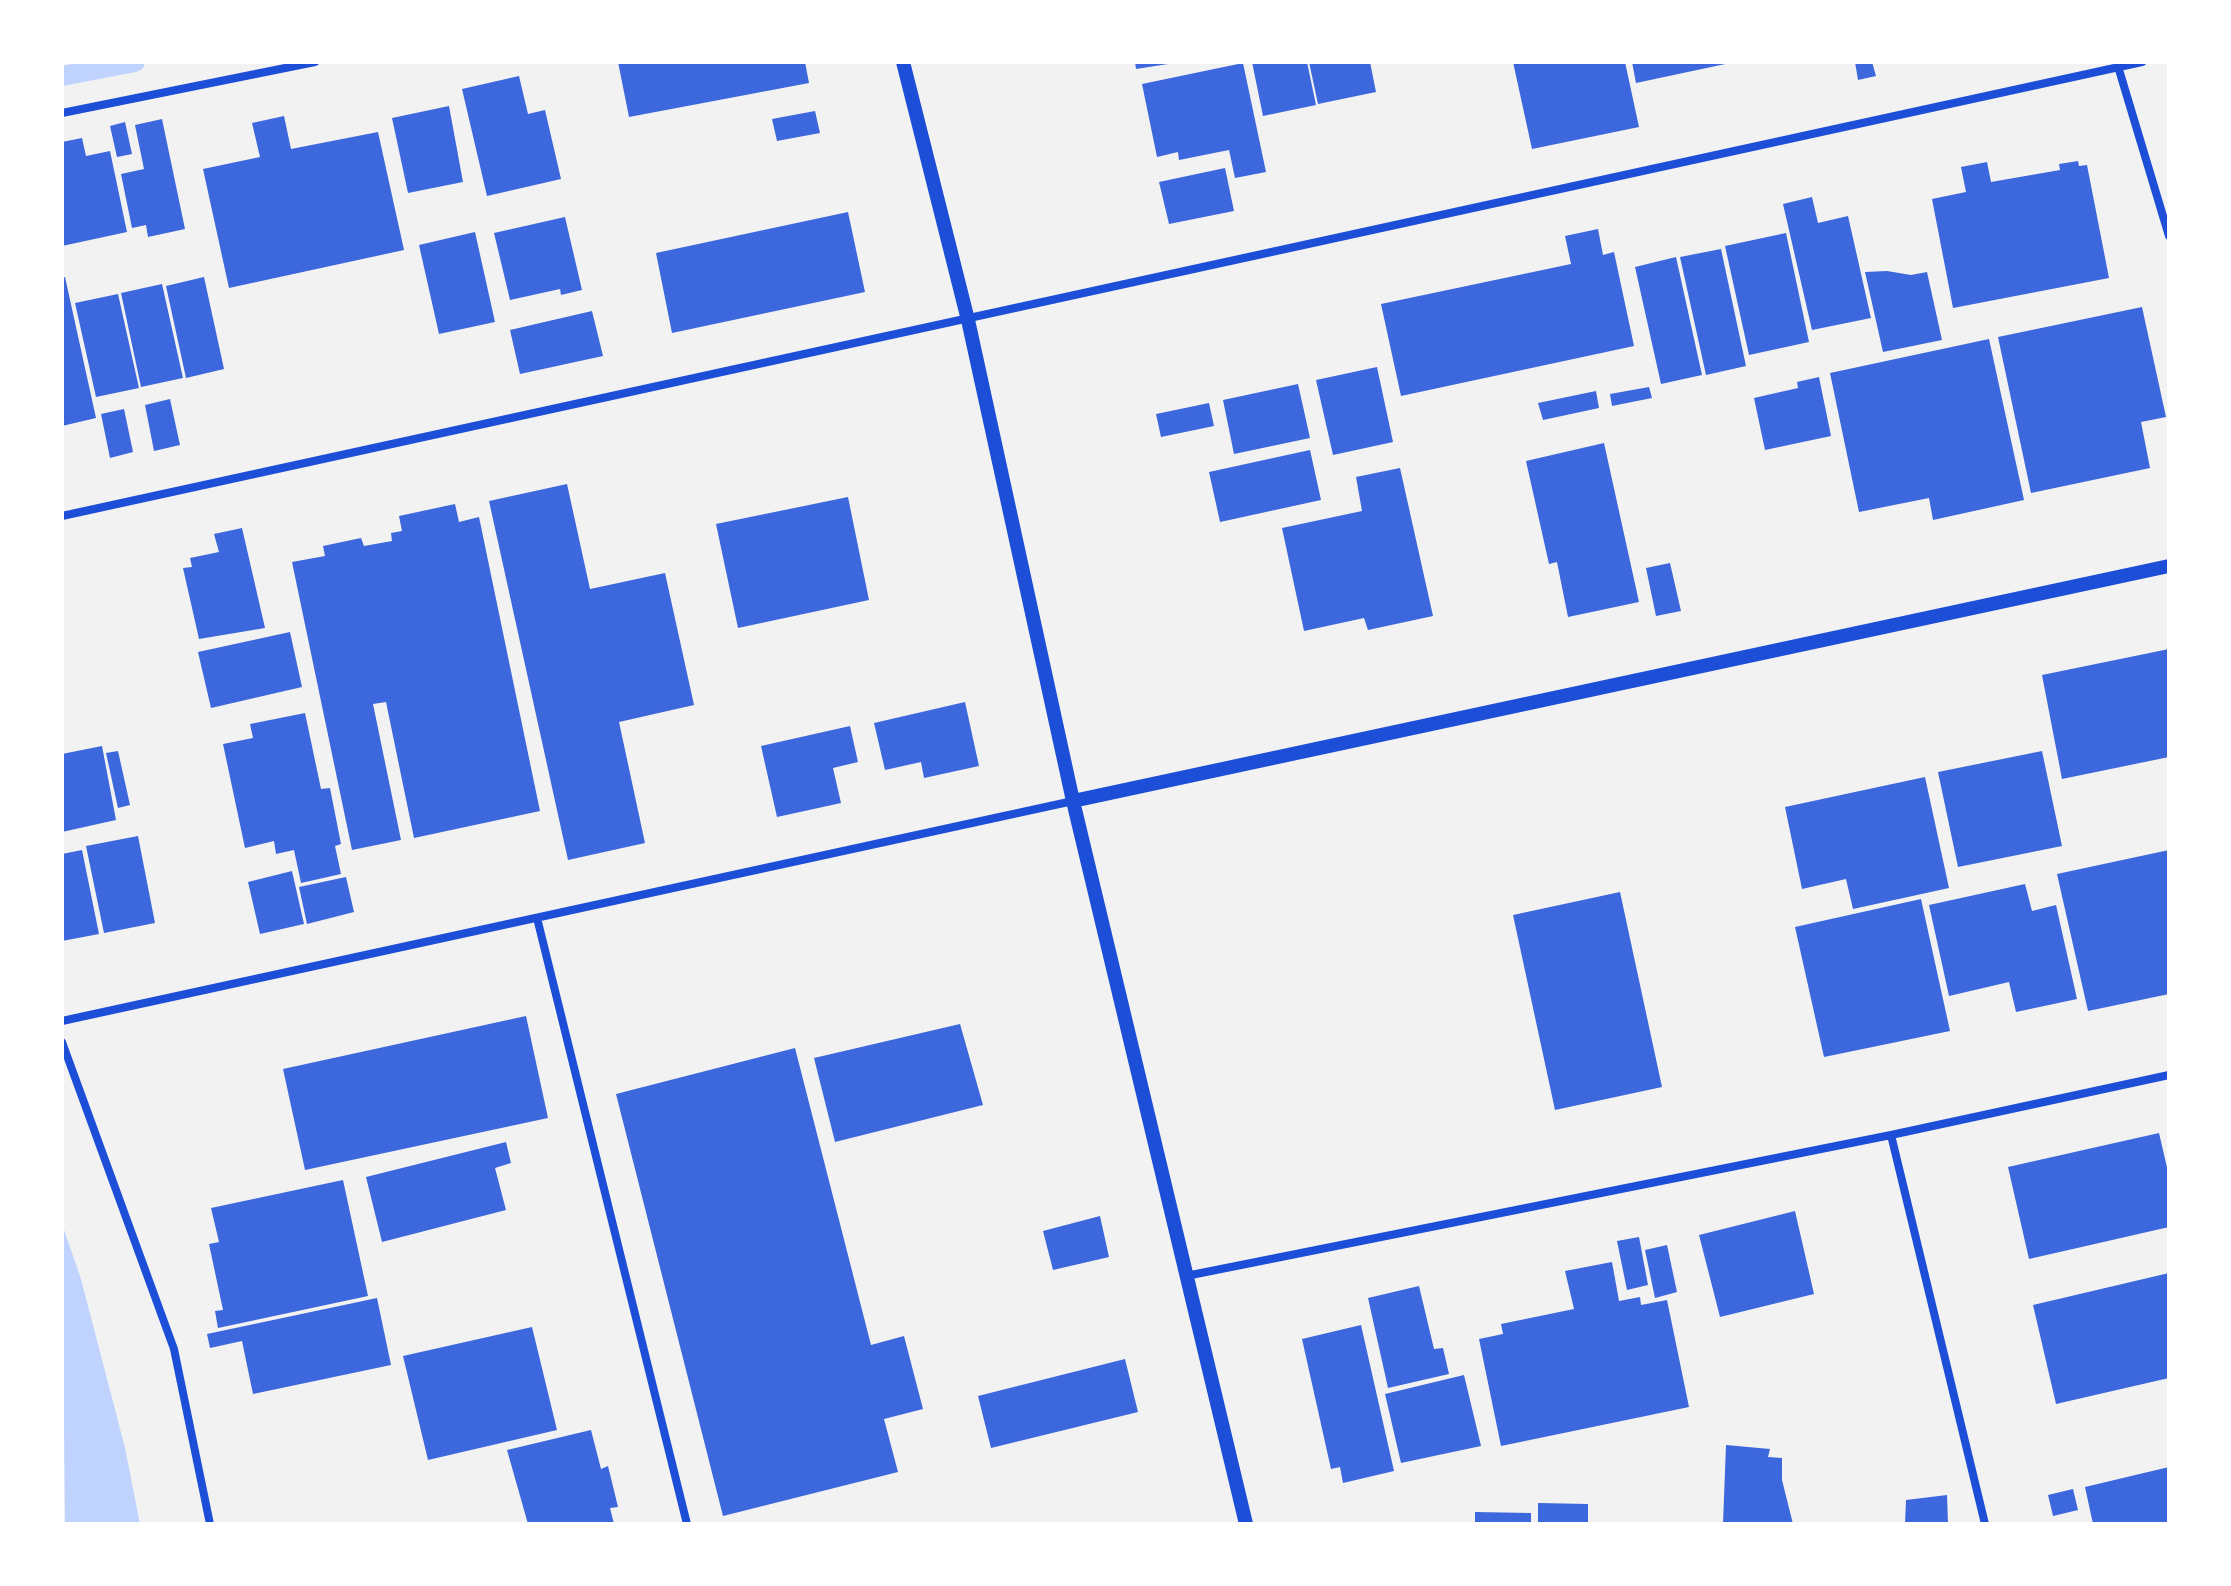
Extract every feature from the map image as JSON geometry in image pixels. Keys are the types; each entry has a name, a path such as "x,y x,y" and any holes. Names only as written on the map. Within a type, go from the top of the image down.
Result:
{"street":[{"path":"62,113 315,62"},
{"path":"903,62 968,320 1073,801 1246,1524"},
{"path":"62,516 2142,62"},
{"path":"2118,65 2169,236"},
{"path":"62,1021 2169,566"},
{"path":"537,918 687,1524"},
{"path":"62,1042 174,1349 210,1524"},
{"path":"1186,1276 1891,1135 2169,1075"},
{"path":"1891,1135 1985,1524"}],"water":[{"path":"62,1224 81,1279 125,1448 140,1524 65,1524"}],"building":[{"path":"618,62 805,62 809,83 629,117"},
{"path":"1135,62 1167,62 1168,64 1136,69"},
{"path":"1252,62 1307,62 1316,105 1263,116"},
{"path":"1309,62 1370,62 1376,92 1318,104"},
{"path":"1513,62 1625,62 1639,127 1532,149"},
{"path":"1632,62 1730,62 1730,63 1636,83"},
{"path":"1855,62 1872,62 1876,76 1858,80"},
{"path":"1243,63 1266,172 1235,178 1229,150 1179,160 1178,152 1157,157 1142,84"},
{"path":"519,76 528,114 545,110 561,179 487,196 462,89"},
{"path":"449,106 463,182 408,193 392,118"},
{"path":"815,111 820,133 777,141 772,119"},
{"path":"284,116 291,149 378,132 404,250 229,288 203,169 260,157 252,123"},
{"path":"162,119 185,229 148,237 146,225 132,228 121,174 144,169 135,125"},
{"path":"125,122 132,154 117,157 110,126"},
{"path":"82,138 86,156 110,151 127,232 62,246 62,142"},
{"path":"2078,161 2079,166 2087,165 2109,278 1953,308 1932,199 1966,192 1961,167 1987,162 1991,182 2060,170 2059,164"},
{"path":"1225,168 1234,211 1169,224 1159,182"},
{"path":"1812,197 1818,223 1848,216 1871,318 1812,330 1783,204"},
{"path":"848,212 865,292 672,333 656,253"},
{"path":"565,217 582,290 561,295 560,289 510,300 494,233"},
{"path":"1598,229 1603,255 1614,252 1634,346 1401,396 1381,304 1571,264 1565,236"},
{"path":"475,232 495,322 439,334 419,245"},
{"path":"1786,233 1809,342 1749,355 1725,246"},
{"path":"1721,249 1746,366 1706,375 1680,257"},
{"path":"1676,257 1702,375 1661,384 1635,267"},
{"path":"1887,271 1911,275 1927,272 1942,340 1883,352 1865,272"},
{"path":"65,277 96,418 62,426 62,278"},
{"path":"204,277 224,369 186,378 166,286"},
{"path":"162,284 183,378 141,387 121,293"},
{"path":"118,294 139,388 96,397 75,303"},
{"path":"2142,307 2166,417 2141,422 2150,468 2031,493 1998,337"},
{"path":"592,311 603,356 520,374 510,330"},
{"path":"1989,339 2024,500 1933,520 1929,498 1859,512 1830,373"},
{"path":"1377,367 1393,442 1333,455 1316,380"},
{"path":"1819,377 1831,436 1765,450 1754,398 1798,388 1797,382"},
{"path":"1298,384 1310,438 1234,454 1223,400"},
{"path":"1649,387 1652,398 1612,406 1610,394"},
{"path":"1596,391 1599,408 1543,420 1538,403"},
{"path":"170,399 180,445 154,451 145,405"},
{"path":"1209,403 1214,426 1161,437 1156,414"},
{"path":"124,409 133,452 110,458 101,414"},
{"path":"1604,443 1639,602 1568,617 1557,562 1549,564 1526,461"},
{"path":"1310,450 1321,500 1220,522 1209,472"},
{"path":"1400,468 1433,616 1368,630 1364,618 1304,631 1282,528 1362,511 1356,477"},
{"path":"567,484 590,589 665,573 694,705 619,722 645,843 568,860 489,501"},
{"path":"848,497 869,600 738,628 716,524"},
{"path":"455,504 459,522 479,517 540,811 414,838 386,702 373,704 401,840 352,850 292,562 325,556 323,546 361,538 364,546 392,541 391,533 402,531 399,516"},
{"path":"242,528 265,628 199,639 183,568 192,567 190,558 219,552 214,534"},
{"path":"1670,563 1681,611 1656,616 1646,568"},
{"path":"290,632 302,687 211,708 198,652"},
{"path":"2169,649 2169,757 2062,779 2042,675"},
{"path":"965,702 979,766 924,778 921,762 885,770 874,723"},
{"path":"305,713 321,789 330,788 341,844 335,846 341,874 301,883 294,850 276,854 274,841 245,848 223,744 253,738 250,724"},
{"path":"850,726 858,762 833,768 841,803 777,817 761,746"},
{"path":"102,746 116,820 62,832 62,754"},
{"path":"118,751 130,805 118,808 106,753"},
{"path":"2042,751 2062,846 1958,867 1938,772"},
{"path":"1925,777 1949,888 1853,909 1846,879 1802,889 1785,807"},
{"path":"138,836 155,923 104,933 86,846"},
{"path":"82,850 99,934 62,941 62,854"},
{"path":"2169,850 2169,994 2088,1011 2057,874"},
{"path":"292,871 304,924 260,934 248,882"},
{"path":"346,877 354,912 307,924 299,887"},
{"path":"2025,884 2032,911 2056,905 2077,999 2016,1012 2009,982 1949,996 1929,905"},
{"path":"1620,892 1662,1087 1555,1110 1513,915"},
{"path":"1921,899 1950,1031 1824,1057 1795,927"},
{"path":"526,1016 548,1118 305,1170 283,1069"},
{"path":"960,1024 983,1105 835,1142 814,1058"},
{"path":"795,1048 871,1345 904,1336 923,1409 884,1419 898,1472 723,1516 616,1094"},
{"path":"2159,1133 2169,1176 2169,1227 2029,1259 2008,1167"},
{"path":"506,1142 511,1163 495,1168 506,1210 382,1242 366,1177"},
{"path":"343,1180 368,1296 218,1328 215,1311 223,1310 209,1244 219,1242 211,1208"},
{"path":"1795,1211 1814,1294 1720,1317 1699,1235"},
{"path":"1100,1216 1109,1257 1053,1270 1043,1231"},
{"path":"1639,1237 1648,1285 1627,1290 1617,1241"},
{"path":"1667,1245 1677,1292 1655,1298 1645,1250"},
{"path":"1612,1262 1619,1301 1640,1297 1641,1305 1667,1300 1689,1407 1501,1446 1479,1339 1503,1334 1501,1324 1574,1309 1565,1271"},
{"path":"2169,1273 2169,1378 2056,1404 2033,1305"},
{"path":"1419,1286 1434,1349 1443,1348 1449,1374 1388,1388 1368,1298"},
{"path":"377,1298 391,1365 253,1394 242,1341 210,1348 207,1334"},
{"path":"1361,1325 1394,1471 1343,1483 1340,1467 1331,1469 1302,1339"},
{"path":"532,1327 557,1430 428,1460 403,1356"},
{"path":"1125,1359 1138,1412 991,1448 978,1396"},
{"path":"1464,1375 1481,1446 1401,1463 1385,1394"},
{"path":"591,1430 601,1469 608,1466 618,1507 610,1508 614,1524 528,1524 507,1450"},
{"path":"1726,1445 1770,1449 1768,1457 1782,1458 1782,1480 1793,1524 1723,1524"},
{"path":"2169,1467 2169,1524 2093,1524 2085,1487"},
{"path":"2073,1489 2078,1510 2053,1516 2048,1495"},
{"path":"1947,1495 1948,1524 1905,1524 1906,1500"},
{"path":"1538,1503 1588,1504 1588,1524 1538,1524"},
{"path":"1475,1512 1531,1513 1531,1524 1475,1524"}],"waterway":[{"path":"62,76 135,62"}]}
